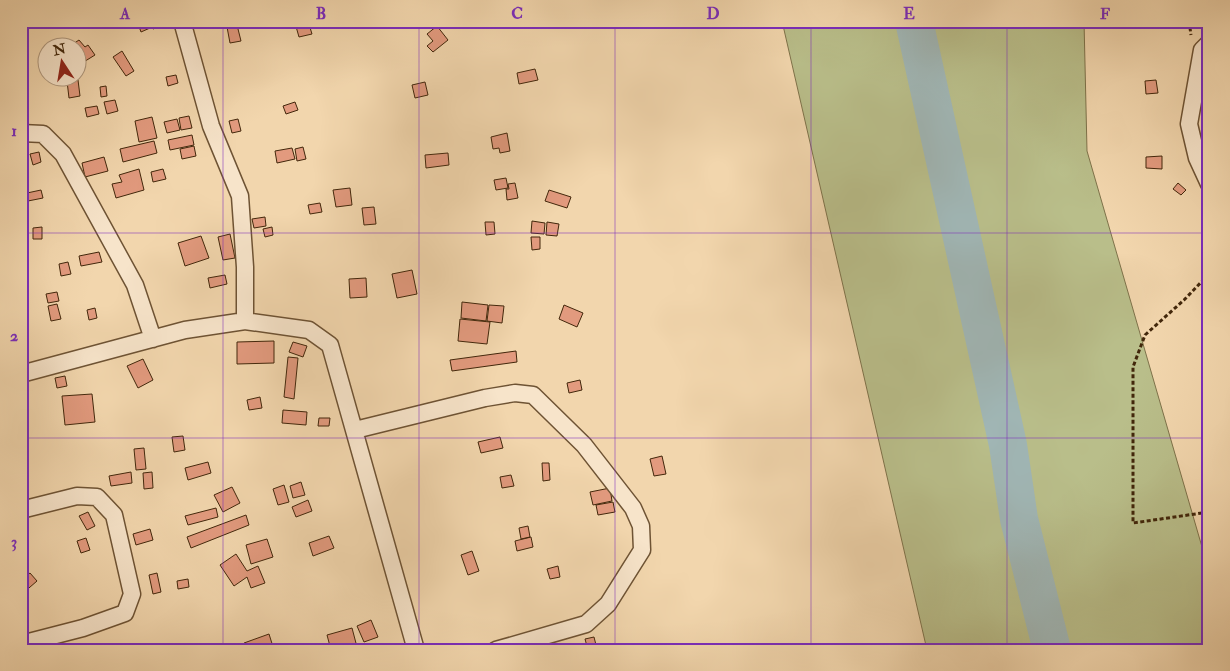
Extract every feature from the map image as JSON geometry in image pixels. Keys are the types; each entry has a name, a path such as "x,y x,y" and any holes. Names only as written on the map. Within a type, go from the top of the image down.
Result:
{"street":[{"path":"182,21 211,126 240,196 245,267 244,321"},
{"path":"1209,43 1202,50 1189,124 1197,158 1209,184"},
{"path":"21,134 42,134 63,154 135,285 153,339"},
{"path":"21,374 185,330 244,321 309,330 330,346 416,650"},
{"path":"355,430 485,398 514,393 533,395 584,445 634,508 640,526 642,550 608,604 586,624 536,645 496,650"},
{"path":"21,510 77,496 97,497 114,514 132,594 125,613 84,628 21,644"}],"path":[{"path":"1209,274 1184,300 1145,334 1133,367 1133,523 1209,512"}],"green space":[{"path":"782,21 1084,21 1087,151 1209,571 1209,650 927,650"}],"building":[{"path":"137,21 147,21 150,28 141,32"},
{"path":"158,21 159,27 153,29 152,22"},
{"path":"308,21 312,34 299,37 295,23"},
{"path":"237,25 241,41 230,43 227,27"},
{"path":"437,26 448,40 433,52 427,46 433,41 427,34"},
{"path":"88,45 95,55 88,59"},
{"path":"122,51 134,71 126,76 113,57"},
{"path":"535,69 538,80 519,84 517,73"},
{"path":"176,75 178,83 168,86 166,77"},
{"path":"1156,80 1158,93 1146,94 1145,81"},
{"path":"425,82 428,95 415,98 412,85"},
{"path":"106,86 107,96 101,97 100,87"},
{"path":"68,88 79,88 80,96 69,98"},
{"path":"115,100 118,111 107,114 104,102"},
{"path":"295,102 298,110 286,114 283,106"},
{"path":"97,106 99,114 87,117 85,108"},
{"path":"189,116 192,128 181,130 179,118"},
{"path":"152,117 157,138 139,142 135,121"},
{"path":"177,119 180,130 167,133 164,122"},
{"path":"238,119 241,131 232,133 229,121"},
{"path":"507,133 510,151 500,153 499,148 493,149 491,137"},
{"path":"192,135 194,145 170,150 168,140"},
{"path":"154,141 157,153 123,162 120,149"},
{"path":"194,146 196,156 182,159 180,149"},
{"path":"303,147 306,159 297,161 295,149"},
{"path":"292,148 295,159 277,163 275,151"},
{"path":"39,152 41,162 33,165 30,154"},
{"path":"448,153 449,165 426,168 425,155"},
{"path":"1162,156 1162,169 1146,168 1146,157"},
{"path":"104,157 108,171 85,177 82,163"},
{"path":"22,165 26,203 21,203"},
{"path":"139,169 144,190 116,198 112,184 122,182 119,175"},
{"path":"163,169 166,179 153,182 151,172"},
{"path":"506,178 508,188 496,190 494,180"},
{"path":"515,183 518,198 507,200 506,189 509,189 508,184"},
{"path":"1178,183 1186,190 1181,195 1173,189"},
{"path":"350,188 352,205 336,207 333,190"},
{"path":"41,190 43,198 28,201 27,193"},
{"path":"549,190 571,197 567,208 545,201"},
{"path":"320,203 322,212 310,214 308,205"},
{"path":"374,207 376,224 364,225 362,208"},
{"path":"265,217 266,226 254,228 252,219"},
{"path":"532,221 545,223 544,234 531,233"},
{"path":"485,222 494,222 495,234 486,235"},
{"path":"547,222 559,224 557,236 546,235"},
{"path":"42,227 42,239 33,239 33,228"},
{"path":"272,227 273,235 265,237 263,229"},
{"path":"230,234 235,258 223,260 218,237"},
{"path":"201,236 209,258 185,266 178,243"},
{"path":"531,237 540,237 540,249 532,250"},
{"path":"99,252 102,262 81,266 79,256"},
{"path":"68,262 71,274 61,276 59,264"},
{"path":"412,270 417,294 397,298 392,274"},
{"path":"225,275 227,284 210,288 208,278"},
{"path":"366,278 367,297 350,298 349,279"},
{"path":"57,292 59,301 48,303 46,294"},
{"path":"462,302 488,305 486,321 461,318"},
{"path":"57,304 61,319 51,321 48,306"},
{"path":"489,305 504,306 502,323 487,321"},
{"path":"564,305 583,313 577,327 559,319"},
{"path":"95,308 97,318 89,320 87,310"},
{"path":"460,319 490,322 487,344 458,341"},
{"path":"274,341 274,363 237,364 237,342"},
{"path":"293,342 307,346 303,357 289,352"},
{"path":"516,351 517,362 452,371 450,360"},
{"path":"288,357 298,358 294,399 284,397"},
{"path":"143,359 153,380 138,388 127,366"},
{"path":"65,376 67,386 57,388 55,378"},
{"path":"580,380 582,390 569,393 567,383"},
{"path":"92,394 95,422 65,425 62,396"},
{"path":"260,397 262,408 249,410 247,400"},
{"path":"283,410 307,412 306,425 282,423"},
{"path":"319,418 330,418 329,426 318,426"},
{"path":"183,436 185,450 174,452 172,437"},
{"path":"500,437 503,448 481,453 478,442"},
{"path":"144,448 146,469 136,470 134,449"},
{"path":"662,456 666,474 654,476 650,459"},
{"path":"208,462 211,473 188,480 185,468"},
{"path":"542,463 549,463 550,480 543,481"},
{"path":"131,472 132,483 111,486 109,476"},
{"path":"152,472 153,488 144,489 143,473"},
{"path":"511,475 514,486 502,488 500,477"},
{"path":"301,482 305,495 293,498 290,486"},
{"path":"284,485 289,502 278,505 273,489"},
{"path":"232,487 240,503 223,512 214,495"},
{"path":"610,488 612,501 593,505 590,492"},
{"path":"308,500 312,511 296,517 292,507"},
{"path":"613,502 615,512 598,515 596,505"},
{"path":"216,508 218,517 188,525 185,516"},
{"path":"88,512 95,526 87,530 79,516"},
{"path":"246,515 249,525 191,548 187,537"},
{"path":"528,526 530,537 521,539 519,528"},
{"path":"150,529 153,540 136,545 133,534"},
{"path":"329,536 334,548 313,556 309,543"},
{"path":"531,537 533,547 517,551 515,541"},
{"path":"86,538 90,550 81,553 77,541"},
{"path":"267,539 273,557 251,564 246,545"},
{"path":"472,551 479,571 468,575 461,555"},
{"path":"236,554 247,571 258,566 265,583 251,588 247,577 234,586 220,565"},
{"path":"558,566 560,577 550,579 547,569"},
{"path":"30,573 37,581 22,594 21,580"},
{"path":"157,573 161,592 153,594 149,575"},
{"path":"188,579 189,587 178,589 177,581"},
{"path":"371,620 378,637 364,642 357,626"},
{"path":"352,628 357,647 347,650 331,650 327,635"},
{"path":"269,634 274,650 247,650 244,643"},
{"path":"594,637 597,649 588,650 585,639"}],"waterway":[{"path":"914,21 1008,445 1019,519 1052,650"}]}
